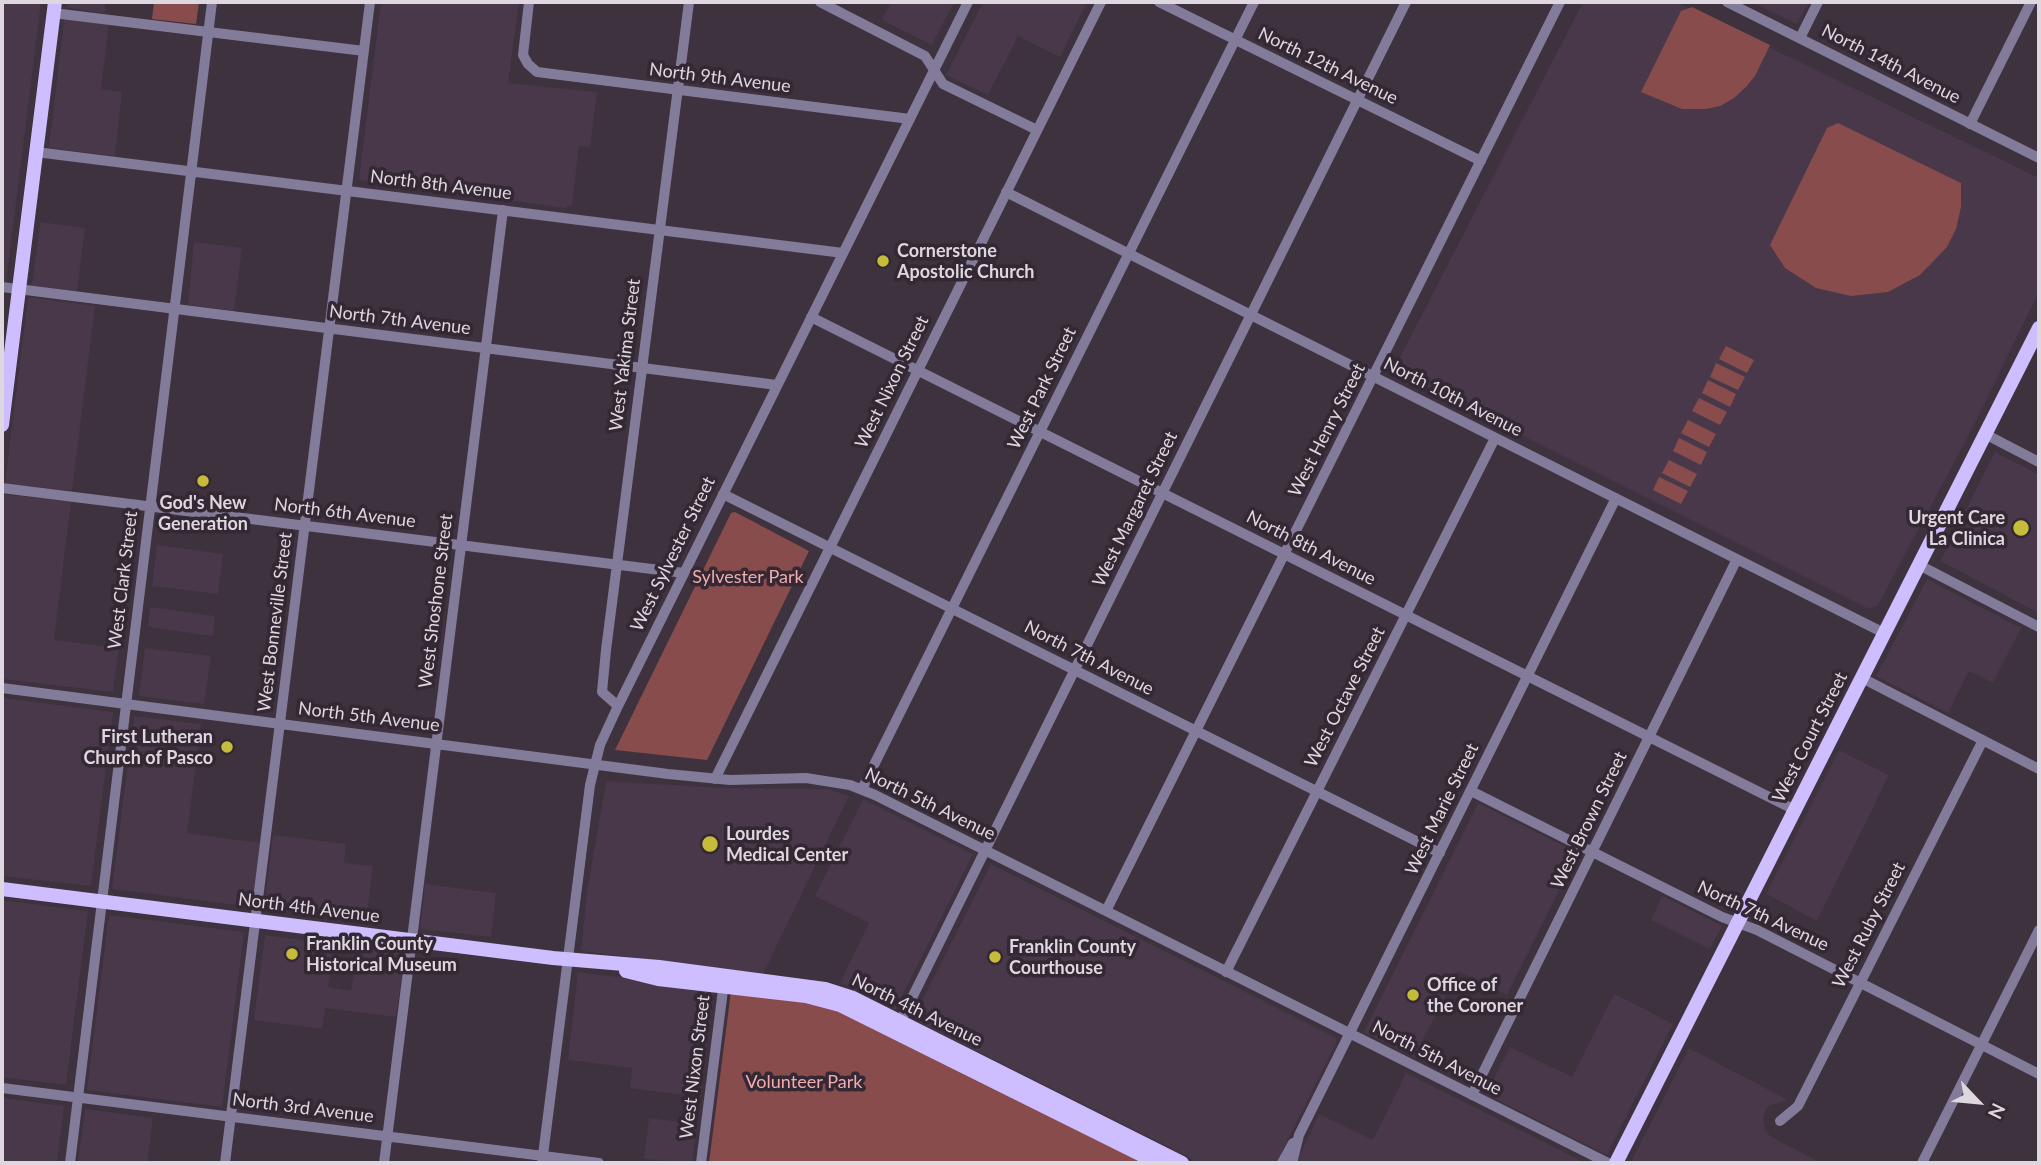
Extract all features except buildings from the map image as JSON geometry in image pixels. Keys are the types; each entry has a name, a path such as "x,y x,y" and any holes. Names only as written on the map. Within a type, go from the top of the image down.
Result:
{"main road":[{"path":"2,425 54,7"},
{"name":"West Court Street","path":"1616,1163 2039,328"},
{"name":"North 4th Avenue","path":"2,889 612,965 658,979 724,980 825,989 853,998 898,1027 1158,1163"},
{"name":"North 4th Avenue","path":"898,1027 1182,1163"}],"street":[{"name":"West Clark Street","path":"70,1163 212,2"},
{"name":"West Bonneville Street","path":"225,1163 370,2"},
{"name":"North 9th Avenue","path":"529,2 523,49 528,64 542,73 910,119"},
{"name":"West Yakima Street","path":"618,706 602,692 616,564 689,2"},
{"path":"820,2 925,55 943,84 1037,131"},
{"name":"West Sylvester Street","path":"542,1160 594,763 618,706 968,2"},
{"name":"West Nixon Street","path":"715,779 1101,2"},
{"name":"North 12th Avenue","path":"1159,2 1481,161"},
{"name":"West Park Street","path":"862,789 1254,2"},
{"name":"West Margaret Street","path":"898,1027 1406,2"},
{"name":"West Henry Street","path":"1106,911 1560,2"},
{"name":"North 14th Avenue","path":"1727,2 2039,158"},
{"path":"1800,38 1818,2"},
{"path":"1970,124 2031,2 2039,6"},
{"path":"54,7 208,32 364,51"},
{"name":"North 8th Avenue","path":"36,152 843,253"},
{"name":"North 10th Avenue","path":"1006,192 1884,633"},
{"name":"West Shoshone Street","path":"384,1163 503,210"},
{"name":"North 7th Avenue","path":"2,287 778,385"},
{"name":"North 8th Avenue","path":"811,317 1795,810"},
{"path":"1985,434 2039,462"},
{"name":"West Octave Street","path":"1227,972 1495,438"},
{"name":"North 6th Avenue","path":"2,488 684,573"},
{"name":"North 7th Avenue","path":"723,494 1440,853"},
{"name":"West Marie Street","path":"1282,1163 1350,1034 1616,498"},
{"name":"West Brown Street","path":"1472,1096 1737,559"},
{"path":"1919,565 2039,627"},
{"path":"1862,678 2039,769"},
{"name":"North 5th Avenue","path":"2,688 715,779 806,778 862,789 1608,1163"},
{"name":"West Ruby Street","path":"1780,1121 1798,1106 1983,740"},
{"name":"North 7th Avenue","path":"1471,790 1722,917 1755,929 2039,1074"},
{"path":"1922,1163 2039,930"},
{"name":"West Nixon Street","path":"701,1163 724,980"},
{"name":"North 3rd Avenue","path":"2,1088 387,1136 542,1160 599,1163"},
{"name":"West Marie Street","path":"1292,1163 1299,1135"}],"shaded area":[{"path":"2,2 41,2 6,283 2,282"},
{"path":"68,2 106,2 105,13 67,8"},
{"path":"381,2 519,2 508,83 597,92 590,147 579,146 572,204 565,208 359,180"},
{"path":"891,2 954,2 932,45 882,20"},
{"path":"983,2 1087,2 1060,57 1018,36 988,95 946,75"},
{"path":"1583,2 1676,2 2039,178 2039,291 1974,425 1878,605 1869,609 1393,371"},
{"path":"1751,2 1809,2 1797,24"},
{"path":"64,19 109,24 101,89 122,92 115,156 49,148"},
{"path":"40,222 85,228 77,291 32,286"},
{"path":"194,242 242,248 234,311 188,305"},
{"path":"28,297 95,306 72,491 5,483"},
{"path":"1995,452 2039,475 2039,613 1940,561"},
{"path":"2,494 71,502 54,640 119,648 113,692 2,679"},
{"path":"157,545 223,554 218,594 152,586"},
{"path":"1927,579 2021,628 1993,683 1969,671 1948,713 1876,676"},
{"path":"150,607 215,616 213,636 148,627"},
{"path":"145,648 211,656 204,704 139,696"},
{"path":"2,698 113,712 91,886 2,876"},
{"path":"134,716 201,724 187,833 260,843 252,907 112,889"},
{"path":"1839,750 1889,775 1817,921 1766,894"},
{"name":"Lourdes Medical Center","path":"606,781 720,788 828,789 849,796 763,974 581,951 587,892"},
{"path":"863,799 973,854 895,1010 840,983 869,923 815,896"},
{"path":"1478,803 1578,853 1507,995 1458,971 1414,1057 1364,1032"},
{"path":"273,835 346,844 344,863 373,866 366,922 264,909"},
{"path":"991,864 1335,1037 1337,1041 1282,1151 1279,1163 1195,1163 1189,1157 913,1019"},
{"path":"425,884 496,893 491,937 420,929"},
{"path":"1662,896 1722,926 1710,949 1651,920"},
{"path":"2,900 88,911 66,1085 2,1077"},
{"path":"109,915 244,932 222,1107 87,1090"},
{"path":"265,935 334,944 328,987 351,991 358,947 405,952 396,1017 325,1008 322,1029 254,1020"},
{"path":"578,972 714,989 701,1097 630,1088 632,1068 568,1060"},
{"path":"1614,994 1673,1024 1607,1155 1486,1094 1510,1047 1572,1077"},
{"path":"1689,1048 1788,1100 1768,1106 1763,1116 1765,1130 1771,1137 1816,1160 1814,1163 1631,1162"},
{"path":"1406,1073 1586,1163 1296,1163 1319,1114 1373,1140"},
{"path":"2,1098 64,1106 57,1163 2,1163"},
{"path":"85,1109 153,1118 147,1163 78,1163"},
{"path":"649,1118 697,1124 692,1163 644,1159"}],"green space":[{"path":"154,2 199,2 196,24 152,19"},
{"path":"1692,7 1770,45 1755,76 1746,87 1720,106 1706,109 1682,109 1641,92 1681,11"},
{"path":"1838,123 1961,183 1961,207 1956,229 1947,247 1920,275 1888,292 1851,296 1816,288 1785,268 1770,245 1827,128"},
{"path":"1726,346 1754,360 1747,373 1719,359"},
{"path":"1716,363 1745,377 1738,390 1710,377"},
{"path":"1708,380 1736,394 1730,407 1702,393"},
{"path":"1699,398 1727,412 1720,425 1692,411"},
{"path":"1688,420 1716,434 1709,447 1681,433"},
{"path":"1679,438 1707,452 1701,465 1673,451"},
{"path":"1669,460 1697,474 1690,487 1662,473"},
{"path":"1659,477 1688,491 1681,504 1653,490"},
{"name":"Sylvester Park","path":"735,512 809,551 707,760 615,750 731,513"},
{"name":"Volunteer Park","path":"731,991 830,1006 1149,1163 709,1163"}],"place":[{"name":"Cornerstone Apostolic Church","path":"883,261"},
{"name":"God's New Generation","path":"203,481"},
{"name":"Urgent Care La Clinica","path":"2021,528"},
{"name":"First Lutheran Church of Pasco","path":"227,747"},
{"name":"Lourdes Medical Center","path":"710,844"},
{"name":"Franklin County Historical Museum","path":"292,954"},
{"name":"Franklin County Courthouse","path":"995,957"},
{"name":"Office of the Coroner","path":"1413,995"}]}
